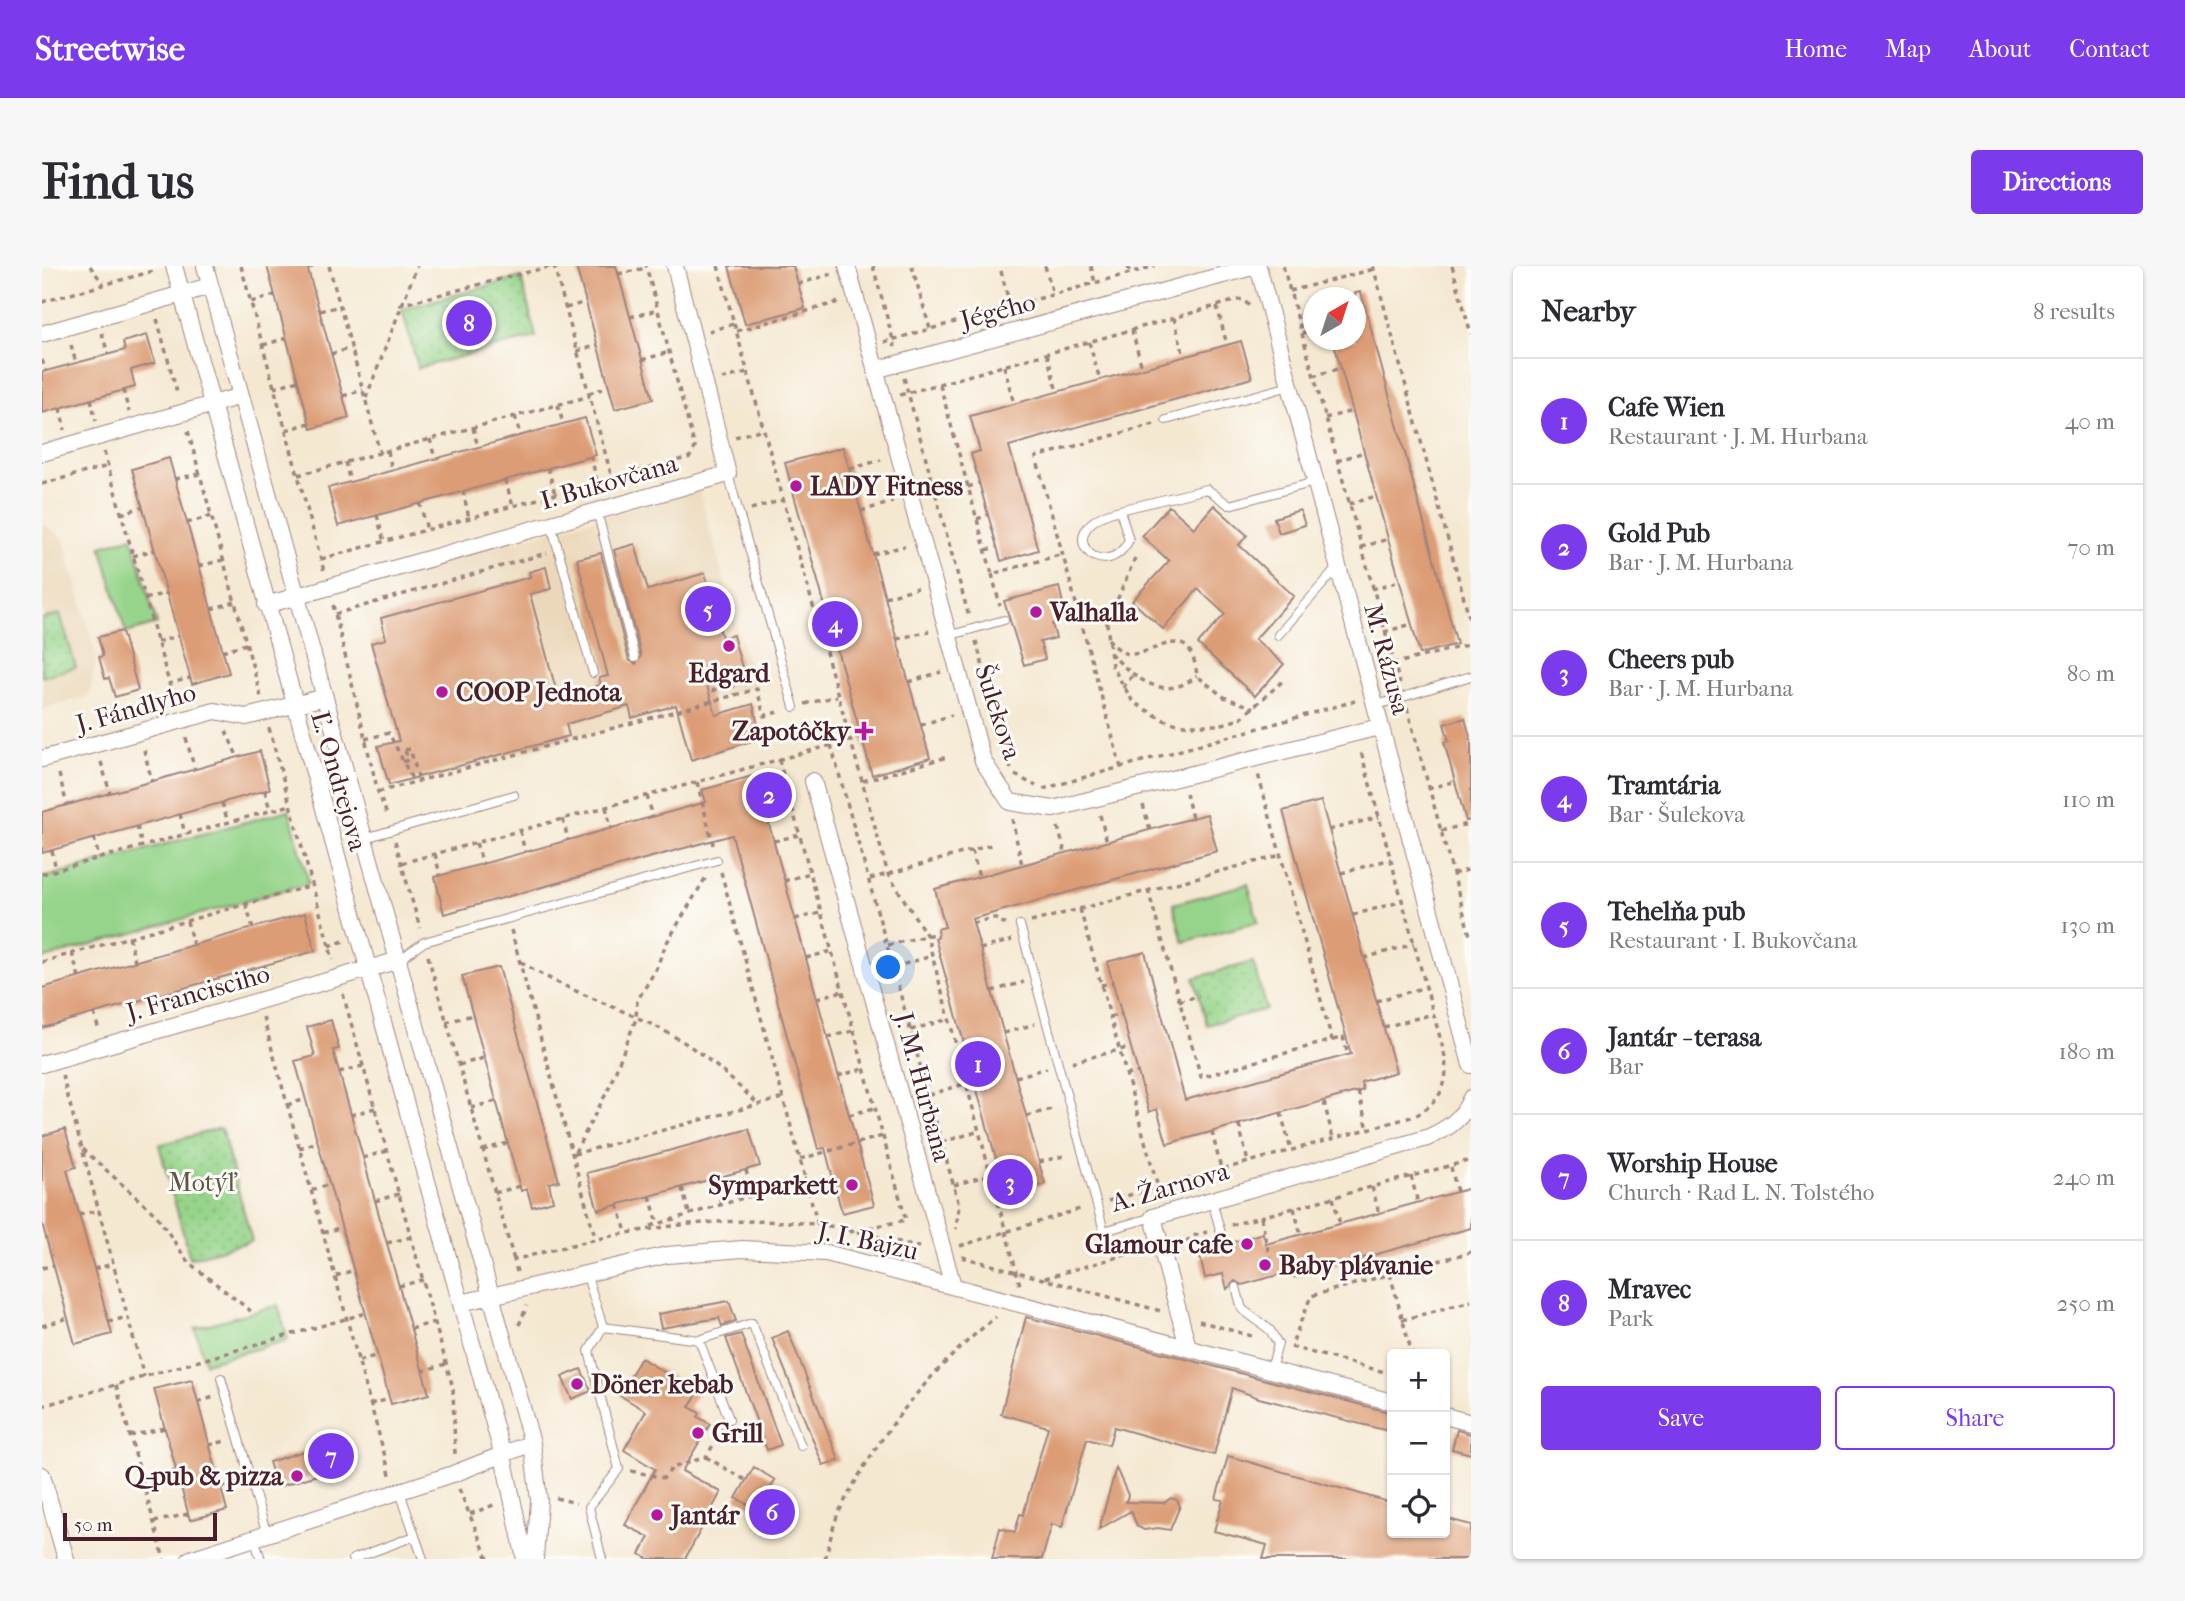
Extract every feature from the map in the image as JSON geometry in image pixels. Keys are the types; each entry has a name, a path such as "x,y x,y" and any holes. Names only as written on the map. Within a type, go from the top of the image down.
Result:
{"street":[{"name":"Ľ. Ondrejova","path":"174,266 293,705 503,1456 525,1559"},
{"name":"Ľ. Ondrejova","path":"205,266 532,1443 539,1500 535,1559"},
{"path":"675,266 728,474"},
{"name":"Šulekova","path":"847,266 983,761 1010,803 1053,809 1379,727"},
{"name":"Jégého","path":"875,370 1257,266"},
{"name":"M. Rázusa","path":"1257,266 1471,1065"},
{"path":"42,334 211,286"},
{"path":"42,453 241,396"},
{"name":"I. Bukovčana","path":"297,596 728,474"},
{"path":"266,605 297,596"},
{"name":"J. Fándlyho","path":"42,760 215,711 246,717 325,697"},
{"name":"J. M. Hurbana","path":"813,780 953,1286"},
{"path":"367,970 399,960"},
{"name":"J. Francisciho","path":"50,1062 367,970"},
{"name":"A. Žarnova","path":"1159,1216 1427,1138 1449,1128 1469,1104"},
{"path":"1159,1216 1162,1248 1188,1347"},
{"name":"J. I. Bajzu","path":"492,1295 667,1255 743,1249 826,1253 1387,1401"},
{"path":"461,1303 492,1295"},
{"path":"1450,1417 1471,1423"},
{"path":"190,1559 397,1493 503,1456 532,1443"},
{"path":"42,1475 66,1559"}],"lane":[{"path":"1166,420 1290,386"},
{"path":"728,474 741,512 794,707"},
{"path":"1120,510 1129,540 1113,559 1098,560 1085,551 1082,538 1086,525 1100,515 1120,510 1207,489 1229,505 1315,482"},
{"path":"597,511 635,658"},
{"path":"551,524 593,673"},
{"path":"1278,635 1337,568"},
{"path":"948,636 1004,620"},
{"path":"1374,706 1471,676"},
{"path":"365,838 514,795"},
{"path":"399,960 424,942 717,860"},
{"name":"A. Žarnova","path":"1020,925 1104,1231 1159,1216"},
{"path":"1212,1200 1224,1244"},
{"path":"586,1273 603,1327 589,1351 619,1469 589,1507 602,1559"},
{"path":"1236,1287 1242,1309 1270,1330 1278,1343 1271,1369"},
{"path":"603,1327 699,1340 752,1323 801,1446"},
{"path":"699,1340 729,1419"},
{"path":"221,1378 260,1537 261,1559"},
{"path":"397,1493 423,1559"},
{"path":"353,1559 415,1536"}],"path":[{"path":"90,266 104,285"},
{"path":"241,266 325,575"},
{"path":"308,268 316,266"},
{"path":"329,266 380,453"},
{"path":"366,399 399,305 417,266"},
{"path":"399,305 553,266 612,478"},
{"path":"718,266 888,874 927,936 1018,1272 1018,1304 965,1342 914,1397 882,1439 840,1510 825,1559"},
{"path":"873,266 1013,774 1041,789 1353,704 1359,693"},
{"path":"912,266 930,329"},
{"path":"1045,266 1053,295"},
{"path":"1091,266 1095,283"},
{"path":"1128,266 1130,273"},
{"path":"869,346 1155,266"},
{"path":"1283,266 1471,939"},
{"path":"1452,266 1471,334"},
{"path":"321,559 690,457 695,448 646,267 618,274"},
{"path":"1290,291 1374,267 1471,624"},
{"path":"42,302 157,268 152,303 453,1388 456,1456 447,1460 488,1559"},
{"path":"1001,271 1010,306"},
{"path":"798,284 832,274"},
{"path":"251,302 275,295"},
{"path":"883,400 1243,299 1254,311"},
{"path":"566,308 586,302"},
{"path":"736,331 839,302"},
{"path":"320,311 340,306"},
{"path":"1217,306 1227,345"},
{"path":"630,317 658,310"},
{"path":"1174,318 1184,356"},
{"path":"721,327 734,324"},
{"path":"1132,330 1142,368"},
{"path":"263,345 287,338"},
{"path":"104,341 108,354"},
{"path":"1089,342 1100,380"},
{"path":"578,351 598,345"},
{"path":"331,354 351,348"},
{"path":"72,350 76,363"},
{"path":"642,360 669,352"},
{"path":"1047,354 1057,392"},
{"path":"42,360 46,372"},
{"path":"1004,366 1014,404"},
{"path":"1313,376 1341,368"},
{"path":"706,384 747,372"},
{"path":"274,387 298,380"},
{"path":"940,384 1004,620"},
{"path":"298,475 558,405 609,387"},
{"path":"343,396 363,390"},
{"path":"558,405 563,424"},
{"path":"1325,418 1353,411"},
{"path":"515,416 520,435"},
{"path":"286,430 310,423"},
{"path":"473,428 478,447"},
{"path":"100,436 168,684 181,721"},
{"path":"430,439 435,459"},
{"path":"388,451 392,471"},
{"path":"1337,461 1364,452"},
{"path":"591,456 597,482"},
{"path":"850,469 883,459"},
{"path":"345,462 350,482"},
{"path":"42,484 108,466"},
{"path":"548,468 555,494"},
{"path":"175,479 200,474"},
{"path":"505,480 513,506"},
{"path":"968,487 979,483"},
{"path":"463,491 469,518"},
{"path":"1349,504 1376,496"},
{"path":"741,512 783,500"},
{"path":"861,511 895,501"},
{"path":"420,503 427,530"},
{"path":"121,514 142,507"},
{"path":"377,515 384,542"},
{"path":"977,519 988,515"},
{"path":"187,523 211,516"},
{"path":"1361,547 1388,539"},
{"path":"1129,540 1135,557 1107,624 1107,639 1112,666 1122,688 1133,702 1181,725 1219,725 1240,719 1285,678"},
{"path":"873,554 907,545"},
{"path":"985,550 997,547"},
{"path":"133,556 154,550"},
{"path":"335,614 559,550"},
{"path":"992,574 1063,554"},
{"path":"199,566 223,560"},
{"path":"1372,589 1400,581"},
{"path":"885,597 919,588"},
{"path":"145,599 166,593"},
{"path":"332,599 378,792 402,863 522,1288"},
{"path":"211,609 235,602"},
{"path":"1384,632 1412,624"},
{"path":"897,639 931,630"},
{"path":"157,642 178,635"},
{"path":"1107,639 1124,653 1136,654 1159,643 1175,643 1186,648 1196,665 1197,676 1224,697 1254,708"},
{"path":"222,651 246,644"},
{"path":"1393,664 1471,644"},
{"path":"1110,653 1132,676 1149,684 1176,688 1197,676"},
{"path":"909,682 943,672"},
{"path":"1122,688 1132,676"},
{"path":"168,684 190,678"},
{"path":"712,691 733,685 735,694"},
{"path":"378,792 757,689 764,716 837,696"},
{"path":"921,725 954,714"},
{"path":"365,739 389,733 413,781"},
{"path":"402,863 850,740"},
{"path":"234,745 238,758"},
{"path":"831,745 959,1205"},
{"path":"403,762 408,760 405,750 408,747 419,780"},
{"path":"943,1251 1157,1186 1415,1116 1431,1107 1443,1090 1448,1073 1361,752"},
{"path":"863,781 947,757"},
{"path":"191,758 195,770"},
{"path":"1254,759 1332,1040"},
{"path":"779,760 906,1220 848,1232"},
{"path":"149,769 152,782"},
{"path":"107,781 110,793"},
{"path":"1428,789 1455,781"},
{"path":"696,782 826,1253"},
{"path":"265,791 270,810"},
{"path":"1185,792 1192,818"},
{"path":"64,793 67,805"},
{"path":"647,796 653,817"},
{"path":"222,803 228,822"},
{"path":"1143,803 1150,830"},
{"path":"42,874 291,805"},
{"path":"606,807 611,828"},
{"path":"180,814 185,834"},
{"path":"1100,815 1107,842"},
{"path":"1329,830 1379,817"},
{"path":"563,819 568,840"},
{"path":"1441,831 1467,824"},
{"path":"137,827 142,846"},
{"path":"1058,827 1065,853"},
{"path":"520,831 525,852"},
{"path":"774,841 800,834"},
{"path":"94,838 99,858"},
{"path":"1014,839 1021,865"},
{"path":"477,843 483,863"},
{"path":"870,879 991,845"},
{"path":"51,850 56,870"},
{"path":"972,851 979,877"},
{"path":"435,854 440,875"},
{"path":"973,923 994,918 1005,925 1020,925 1281,855"},
{"path":"1341,873 1391,859"},
{"path":"574,1154 608,1090 636,1019 637,1001 655,971 666,944 717,860"},
{"path":"1453,874 1471,869"},
{"path":"784,881 810,873"},
{"path":"42,962 313,885"},
{"path":"1148,890 1201,1077 1343,1037 1348,1055"},
{"path":"1353,915 1403,901"},
{"path":"246,904 253,928"},
{"path":"1080,909 1157,1186 1159,1216"},
{"path":"795,919 821,912"},
{"path":"1465,916 1471,915"},
{"path":"508,918 595,1238"},
{"path":"187,921 193,945"},
{"path":"888,945 938,933"},
{"path":"129,937 135,961"},
{"path":"980,949 1024,937"},
{"path":"1364,958 1414,944"},
{"path":"806,958 832,951"},
{"path":"72,953 79,977"},
{"path":"894,967 932,956"},
{"path":"520,961 555,984 673,1036 705,1056 758,1104"},
{"path":"264,965 267,977"},
{"path":"992,991 1035,979"},
{"path":"207,981 210,993"},
{"path":"1101,985 1113,983"},
{"path":"1376,1001 1426,987"},
{"path":"817,998 843,991"},
{"path":"1179,1001 1199,996"},
{"path":"150,998 153,1009"},
{"path":"258,1001 397,1493"},
{"path":"94,1013 97,1025"},
{"path":"1110,1017 1122,1014"},
{"path":"1384,1027 1433,1014"},
{"path":"446,1022 472,1015"},
{"path":"911,1030 949,1019"},
{"path":"1003,1033 1047,1021"},
{"path":"828,1037 854,1030"},
{"path":"458,1065 484,1058"},
{"path":"50,1062 82,1148 144,1377"},
{"path":"339,1072 363,1066"},
{"path":"838,1076 864,1069"},
{"path":"1126,1075 1138,1072"},
{"path":"929,1095 967,1083"},
{"path":"1358,1092 1368,1129"},
{"path":"574,1154 783,1098"},
{"path":"287,1105 306,1099"},
{"path":"471,1108 496,1101"},
{"path":"1324,1101 1333,1138"},
{"path":"1027,1116 1069,1104"},
{"path":"351,1115 375,1108"},
{"path":"849,1115 875,1108"},
{"path":"1281,1113 1291,1150"},
{"path":"1239,1125 1248,1161"},
{"path":"942,1142 980,1131"},
{"path":"1212,1132 1221,1169"},
{"path":"800,1159 883,1136"},
{"path":"299,1147 318,1142"},
{"path":"483,1150 508,1143"},
{"path":"82,1148 157,1216 188,1262 252,1312"},
{"path":"363,1158 387,1151"},
{"path":"1039,1162 1082,1151"},
{"path":"1043,1279 1154,1247 1177,1249 1193,1236 1471,1160"},
{"path":"1451,1166 1457,1192"},
{"path":"746,1170 752,1194"},
{"path":"954,1185 992,1174"},
{"path":"1411,1176 1418,1203"},
{"path":"714,1179 721,1203"},
{"path":"650,1227 657,1222 806,1179"},
{"path":"311,1190 330,1184"},
{"path":"495,1193 520,1185"},
{"path":"1372,1187 1379,1213"},
{"path":"681,1188 688,1213"},
{"path":"375,1201 399,1194"},
{"path":"650,1196 657,1222"},
{"path":"1333,1198 1340,1224"},
{"path":"618,1205 626,1232"},
{"path":"1294,1208 1301,1235"},
{"path":"79,1215 99,1210"},
{"path":"1261,1217 1271,1264"},
{"path":"514,1260 595,1238 650,1227 741,1220 817,1224 943,1251 1387,1373"},
{"path":"323,1233 342,1227"},
{"path":"387,1243 411,1237"},
{"path":"1291,1347 1311,1296 1471,1252"},
{"path":"94,1269 113,1264"},
{"path":"42,1268 54,1265"},
{"path":"335,1276 354,1270"},
{"path":"1390,1274 1411,1349"},
{"path":"398,1286 423,1280"},
{"path":"1402,1320 1471,1301"},
{"path":"1198,1310 1203,1322"},
{"path":"42,1406 366,1313"},
{"path":"108,1322 127,1317"},
{"path":"42,1326 68,1318"},
{"path":"411,1329 434,1322"},
{"path":"359,1362 378,1356"},
{"path":"422,1371 446,1364"},
{"path":"116,1385 164,1559"},
{"path":"198,1402 213,1398"},
{"path":"370,1404 390,1399"},
{"path":"619,1469 664,1478 672,1468 706,1457 729,1419"},
{"path":"130,1436 165,1428"},
{"path":"209,1445 225,1441"},
{"path":"706,1457 745,1480"},
{"path":"142,1479 176,1471"},
{"path":"220,1487 235,1483"},
{"path":"554,1498 589,1507"},
{"path":"154,1522 188,1514"}],"shaded area":[{"path":"699,490 754,686 416,784 354,585"},
{"path":"42,523 63,537 97,658 89,696 42,709"}],"green space":[{"path":"521,277 536,337 418,368 402,309"},
{"path":"132,537 157,624 126,633 101,546"},
{"path":"60,614 76,667 42,677 42,619"},
{"path":"289,810 309,883 42,959 42,878"},
{"path":"1248,884 1258,922 1183,942 1173,904"},
{"path":"1253,962 1266,1009 1207,1025 1194,978"},
{"name":"Motýľ","path":"221,1128 252,1241 190,1258 159,1145"},
{"path":"278,1305 288,1340 205,1363 195,1328"}],"building":[{"path":"267,266 307,266 349,418 311,429"},
{"path":"576,266 616,266 653,399 615,409"},
{"path":"729,266 793,266 805,308 745,324"},
{"path":"1366,310 1457,644 1420,654 1336,350 1366,350"},
{"path":"147,335 155,363 131,370 135,387 42,413 42,372 125,350 123,342"},
{"path":"1241,341 1252,378 1009,446 1038,550 1001,561 971,454 980,451 970,416"},
{"path":"585,418 596,455 338,526 328,488"},
{"path":"843,447 930,758 872,775 785,463"},
{"path":"169,458 229,673 192,684 132,469"},
{"path":"1214,505 1247,535 1239,545 1294,596 1255,639 1284,664 1255,696 1198,644 1225,614 1198,589 1163,629 1132,601 1169,561 1142,536 1169,506 1194,528"},
{"path":"1300,510 1305,525 1279,533 1274,518"},
{"path":"635,544 648,590 705,573 722,638 733,635 744,675 707,686 716,715 753,704 761,738 691,760 676,705 632,718 629,706 566,724 569,736 389,785 378,746 399,741 371,643 386,639 381,618 530,577 529,572 546,567 551,589 530,594 558,697 601,685 599,678 608,676 577,559 601,553 629,660 636,664 641,656 614,550"},
{"name":"Valhalla","path":"1059,587 1067,620 1052,624 1056,638 1040,642 1045,659 1024,665 1004,601"},
{"path":"122,631 138,690 115,697 109,678 105,679 99,657 103,656 98,637"},
{"path":"1465,718 1471,741 1471,820 1466,821 1444,742 1449,741 1444,724"},
{"path":"260,751 270,789 42,853 42,812"},
{"path":"767,772 778,814 767,817 874,1205 842,1213 825,1148 818,1149 732,835 444,914 435,877 706,802 702,790"},
{"path":"1321,801 1396,1072 1361,1082 1363,1090 1167,1144 1157,1109 1149,1112 1107,962 1145,952 1185,1100 1351,1054 1283,811"},
{"path":"1207,814 1217,851 972,919 1045,1184 1006,1195 935,938 938,937 937,929 945,927 935,889"},
{"path":"305,913 315,951 42,1028 42,988"},
{"path":"499,967 559,1181 549,1183 553,1201 532,1207 527,1189 521,1191 462,976"},
{"path":"331,1020 339,1049 333,1050 429,1394 391,1404 295,1061 315,1056 307,1027"},
{"path":"65,1129 76,1167 67,1170 112,1334 75,1344 42,1223 42,1136"},
{"path":"749,1129 760,1166 598,1210 587,1173"},
{"path":"1471,1188 1471,1228 1294,1277 1293,1271 1242,1285 1235,1281 1227,1289 1223,1274 1205,1278 1200,1257 1217,1252 1215,1247 1226,1250 1230,1243 1263,1233 1266,1244"},
{"path":"729,1301 736,1321 722,1326 719,1318 661,1328 658,1314"},
{"path":"1026,1317 1387,1412 1387,1431 1259,1398 1232,1388 1214,1455 1114,1427 1109,1445 1087,1439 1062,1527 1052,1524 1042,1559 992,1559 1000,1528 1015,1532 1020,1514 1023,1515 1048,1427 1001,1414"},
{"path":"788,1331 839,1460 823,1465 772,1338"},
{"path":"741,1334 781,1445 767,1450 726,1338"},
{"path":"641,1358 698,1393 689,1407 700,1413 698,1417 710,1424 682,1471 721,1492 685,1559 648,1559 640,1554 649,1537 625,1525 655,1469 624,1450 646,1411 619,1395"},
{"name":"Döner kebab","path":"581,1369 591,1391 572,1399 562,1377"},
{"path":"192,1380 227,1510 190,1520 154,1389"},
{"path":"1457,1430 1471,1434 1471,1454 1452,1449"},
{"path":"339,1440 347,1466 277,1487 269,1462"},
{"path":"1228,1456 1387,1502 1387,1538 1450,1538 1450,1519 1471,1525 1471,1559 1263,1559 1267,1545 1214,1531 1223,1500 1216,1499"},
{"path":"754,1467 775,1480 758,1510 736,1498"},
{"path":"1116,1468 1128,1495 1126,1502 1164,1503 1171,1498 1177,1500 1180,1506 1170,1530 1144,1530 1137,1526 1131,1511 1099,1529"}],"place":[{"name":"Mravec","path":"469,323"},
{"name":"LADY Fitness","path":"796,486"},
{"name":"Tehelňa pub","path":"708,609"},
{"name":"Valhalla","path":"1036,612"},
{"name":"Tramtária","path":"835,624"},
{"name":"Edgard","path":"729,646"},
{"name":"COOP Jednota","path":"442,692"},
{"name":"Zapotôčky","path":"864,731"},
{"name":"Gold Pub","path":"769,795"},
{"name":"Cafe Wien","path":"978,1064"},
{"name":"Cheers pub","path":"1010,1182"},
{"name":"Symparkett","path":"852,1185"},
{"name":"Glamour cafe","path":"1247,1244"},
{"name":"Baby plávanie","path":"1265,1265"},
{"name":"Döner kebab","path":"577,1384"},
{"name":"Grill","path":"698,1433"},
{"name":"Worship House","path":"331,1456"},
{"name":"Q-pub & pizza","path":"297,1476"},
{"name":"Jantár - terasa","path":"772,1512"},
{"name":"Jantár","path":"657,1515"}]}
